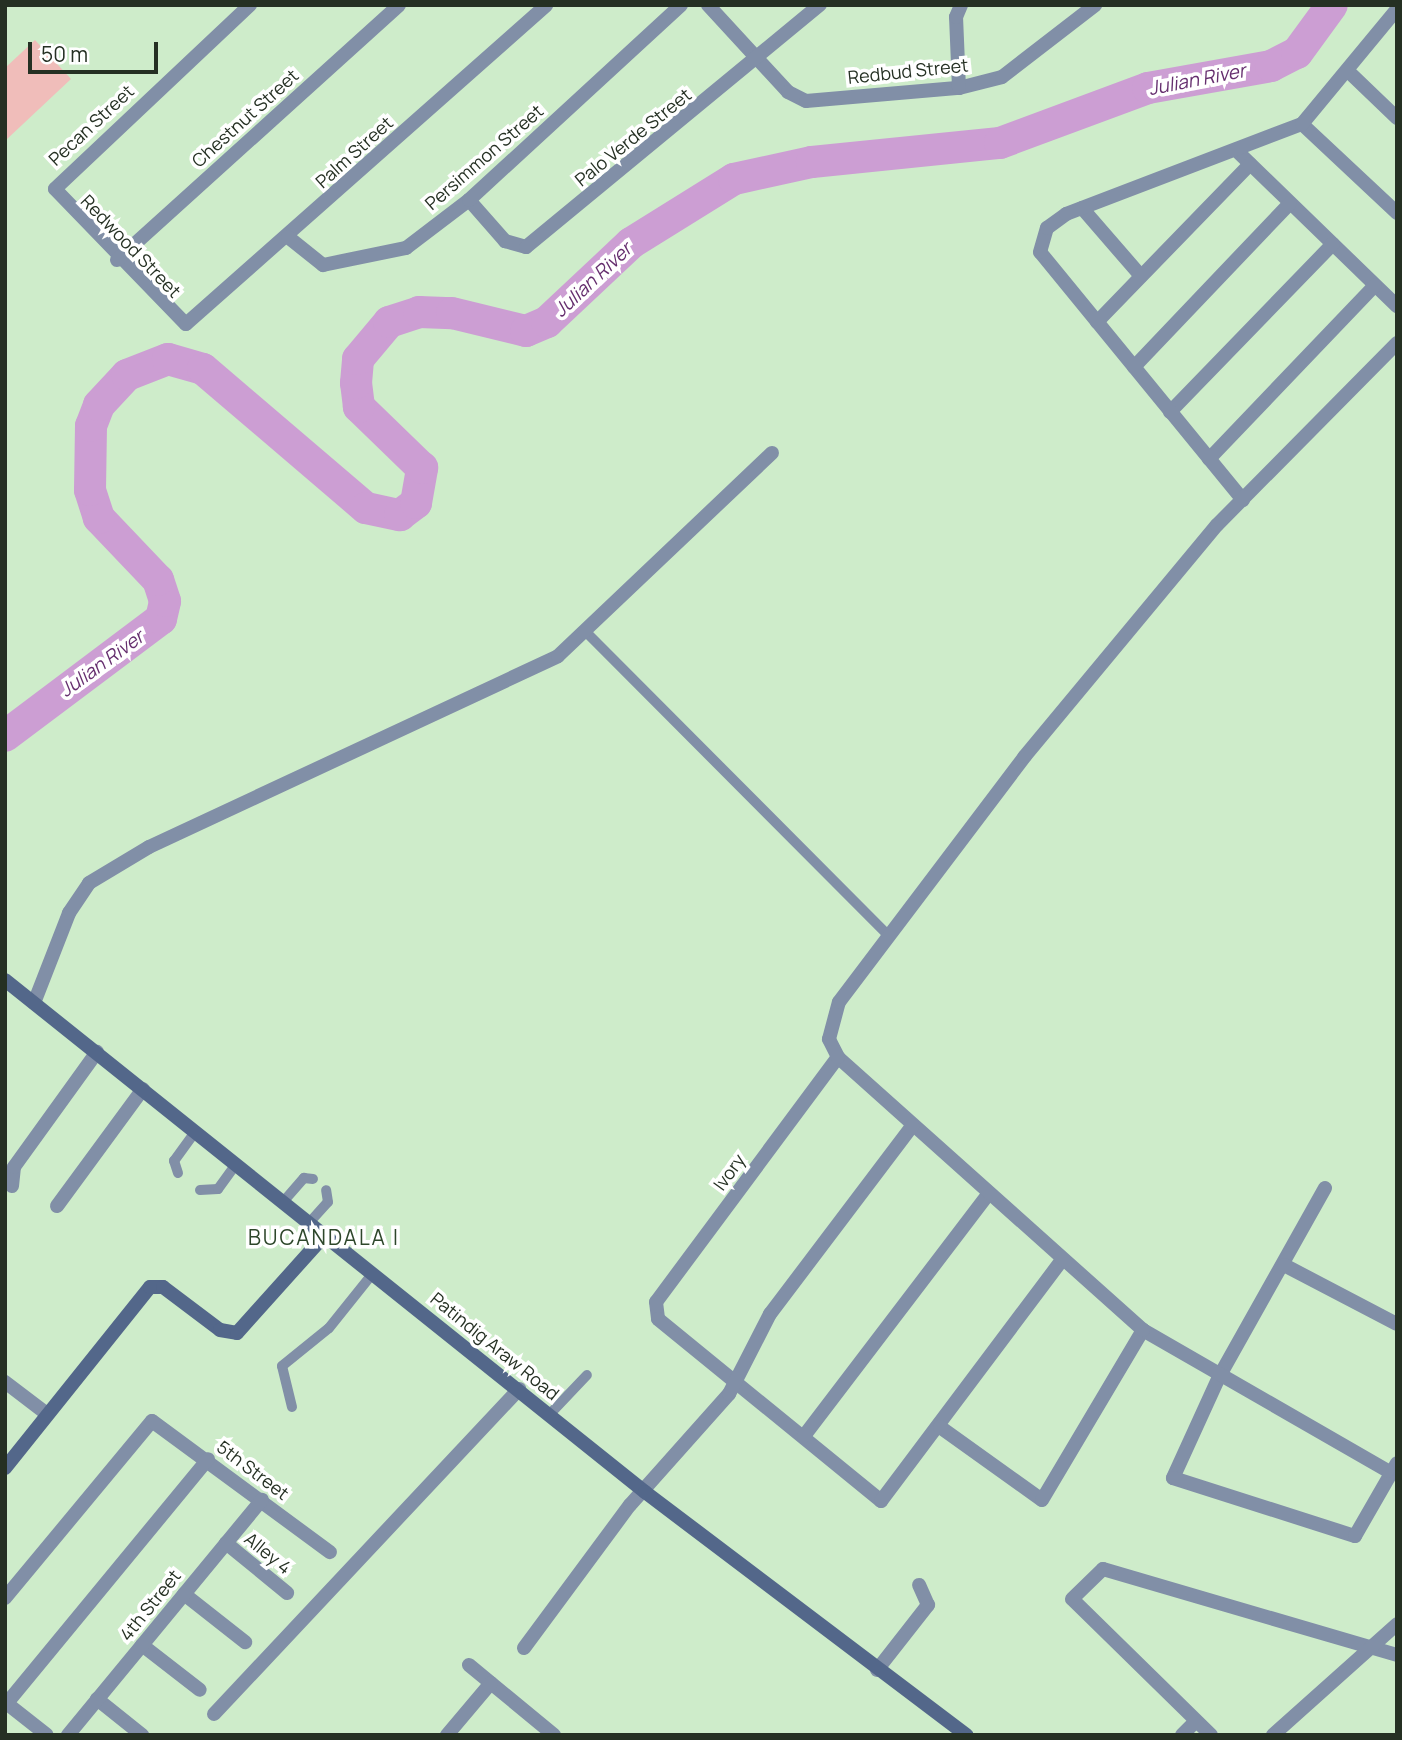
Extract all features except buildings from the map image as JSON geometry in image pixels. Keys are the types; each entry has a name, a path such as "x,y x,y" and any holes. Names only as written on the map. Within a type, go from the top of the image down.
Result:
{"main road":[{"name":"Patindig Araw Road","path":"5,980 645,1492 966,1735"},
{"path":"5,1468 150,1287 163,1287 220,1331 237,1333 324,1236"}],"street":[{"name":"Pecan Street","path":"55,189 250,5"},
{"name":"Chestnut Street","path":"117,260 399,5"},
{"name":"Palm Street","path":"186,324 288,237 546,5"},
{"name":"Persimmon Street","path":"288,237 323,265 405,248 469,200 681,5"},
{"name":"Redbud Street","path":"708,5 788,92 806,101 959,88 1002,77 1095,5"},
{"name":"Palo Verde Street","path":"469,200 505,241 526,247 759,60 820,5"},
{"path":"959,88 956,17 961,5"},
{"path":"1243,500 1040,252 1047,229 1082,208 1239,153 1302,124 1350,73 1395,15"},
{"path":"1350,73 1397,118"},
{"path":"1302,124 1397,213"},
{"path":"1239,153 1397,306"},
{"path":"1097,321 1250,164"},
{"name":"Redwood Street","path":"55,189 117,260 186,324"},
{"path":"1134,367 1290,204"},
{"path":"1082,208 1141,276"},
{"path":"1170,412 1333,244"},
{"path":"1209,459 1375,285"},
{"path":"1325,1188 1219,1377 1173,1478 1355,1536 1392,1467 1219,1377 1143,1331 987,1196 838,1057 829,1039 832,1016 887,934 1025,756 1243,500 1397,343"},
{"path":"34,1003 69,913 89,883 118,863 525,677 585,631 772,453"},
{"path":"12,1186 14,1167 97,1052"},
{"name":"Ivory","path":"738,1381 654,1311 838,1057"},
{"path":"57,1206 143,1089"},
{"path":"524,1648 645,1492 738,1381 770,1314 912,1126"},
{"path":"804,1436 987,1196"},
{"path":"738,1381 881,1501 940,1427 1062,1260"},
{"path":"1284,1265 1397,1324"},
{"path":"940,1427 1042,1500 1143,1331"},
{"path":"5,1382 47,1414"},
{"path":"214,1714 519,1390"},
{"name":"5th Street","path":"5,1598 152,1421 208,1459 330,1552"},
{"path":"47,1735 6,1702 208,1459"},
{"name":"4th Street","path":"68,1735 261,1500"},
{"name":"Alley 4","path":"226,1543 287,1593"},
{"path":"1211,1735 1194,1723 1072,1599 1103,1569 1367,1651 1397,1655"},
{"path":"877,1670 928,1605 919,1585"},
{"path":"184,1594 245,1642"},
{"path":"1273,1735 1397,1624"},
{"path":"142,1645 200,1690"},
{"path":"469,1665 553,1734"},
{"path":"447,1735 491,1683"},
{"path":"97,1699 142,1735"},
{"path":"1182,1735 1194,1723"}],"lane":[{"path":"585,631 887,934"},
{"path":"178,1173 174,1161 194,1133"},
{"path":"200,1190 218,1189 236,1166"},
{"path":"283,1202 300,1180 313,1179"},
{"path":"309,1223 328,1202 326,1191"},
{"path":"292,1407 282,1366 329,1328 373,1273"},
{"path":"549,1415 587,1375"}],"shaded area":[{"path":"35,40 71,79 6,140 5,68"}],"waterway":[{"name":"Julian River","path":"5,736 161,619 165,601 158,580 99,518 90,490 91,426 99,405 127,375 168,359 203,369 366,508 400,515 416,503 422,468 359,407 356,383 358,359 389,322 419,312 452,313 526,331 547,322 631,243 734,179 812,162 1000,143 1148,88 1271,66 1297,53 1332,5"}],"district":[{"name":"BUCANDALA I","path":"324,1237"}]}
